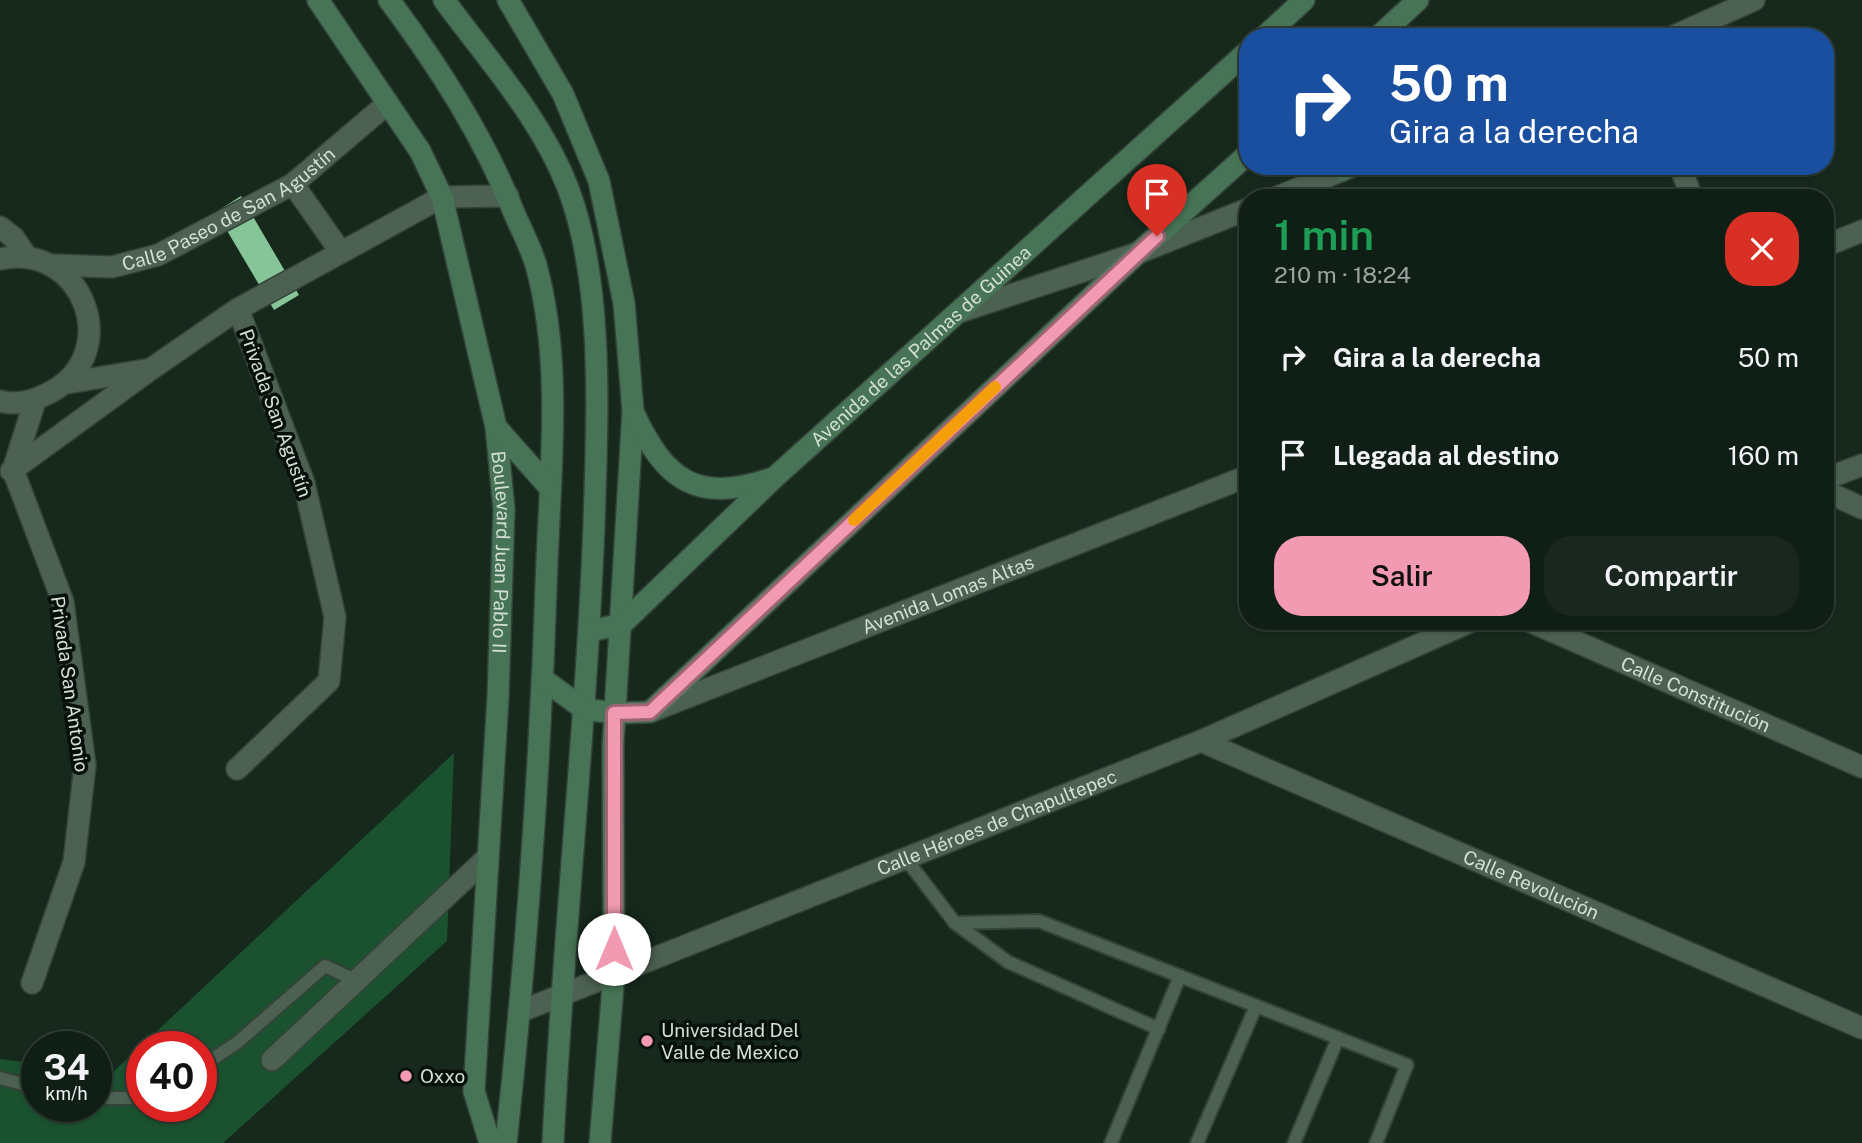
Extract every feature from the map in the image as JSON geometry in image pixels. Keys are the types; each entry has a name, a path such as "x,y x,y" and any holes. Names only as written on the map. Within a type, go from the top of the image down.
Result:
{"street":[{"name":"Boulevard Juan Pablo II","path":"318,0 420,150 442,197 496,427 504,509 474,1091 490,1143"},
{"path":"389,0 455,95 508,196 535,264 546,322 551,378 544,680 519,1012 506,1143"},
{"path":"444,0 522,103 567,187 588,256 593,325 596,470 590,631 560,998 553,1143"},
{"path":"508,0 563,94 599,181 624,303 633,411 622,624 614,713 614,974 600,1143"},
{"path":"1274,28 1304,0"},
{"path":"1388,28 1418,0"},
{"path":"1692,28 1754,0"},
{"name":"Avenida de las Palmas de Guinea","path":"622,624 775,477 1239,59"},
{"name":"Calle Paseo de San Agustín","path":"51,265 112,267 158,256 293,184 388,103"},
{"path":"544,680 584,709 614,713 650,712 1138,253 1239,162"},
{"path":"1296,189 1328,175"},
{"path":"293,184 340,251"},
{"path":"6,473 238,309 340,251 442,197 508,196"},
{"path":"962,311 1138,253 1239,213"},
{"path":"0,227 14,238 27,257"},
{"path":"1834,242 1862,231"},
{"path":"0,259 27,257 51,265 70,279 83,298 89,320 89,343 81,365 67,383"},
{"name":"Privada San Agustín","path":"237,769 329,681 335,617 304,483 238,309"},
{"path":"0,401 35,401 67,383 151,369"},
{"path":"6,473 35,401"},
{"path":"633,411 650,447 666,468 689,485 720,490 749,486 775,477"},
{"path":"496,427 550,488"},
{"path":"1834,476 1862,465"},
{"name":"Privada San Antonio","path":"6,473 63,602 85,765 74,862 32,983"},
{"name":"Avenida Lomas Altas","path":"650,712 1239,480"},
{"path":"1834,495 1862,508"},
{"path":"590,631 622,624"},
{"name":"Calle Héroes de Chapultepec","path":"519,1012 560,998 614,974 1201,741 1452,630"},
{"name":"Calle Constitución","path":"1550,630 1862,767"},
{"name":"Calle Revolución","path":"1201,741 1862,1028"},
{"path":"272,1060 488,857"}],"lane":[{"path":"906,859 954,923 1008,962 1159,1028"},
{"path":"954,923 1040,921 1407,1065 1376,1143"},
{"path":"217,1056 238,1042 325,966 357,981"},
{"path":"1111,1143 1180,976"},
{"path":"1197,1143 1256,1006"},
{"path":"1294,1143 1338,1038"},
{"path":"0,1078 21,1083"}],"green space":[{"path":"454,753 447,941 223,1143 0,1143 0,1059 21,1062 21,1122 112,1122 112,1073 126,1060 126,1122 217,1122 217,1031 157,1031"}],"building":[{"path":"241,196 299,295 274,310 216,212"}],"slow traffic":[{"path":"854,520 995,387"}],"place":[{"name":"Universidad Del Valle de Mexico","path":"647,1041"},
{"name":"Oxxo","path":"406,1076"}],"route":[{"path":"614,949 614,713 650,712 1157,236"}]}
